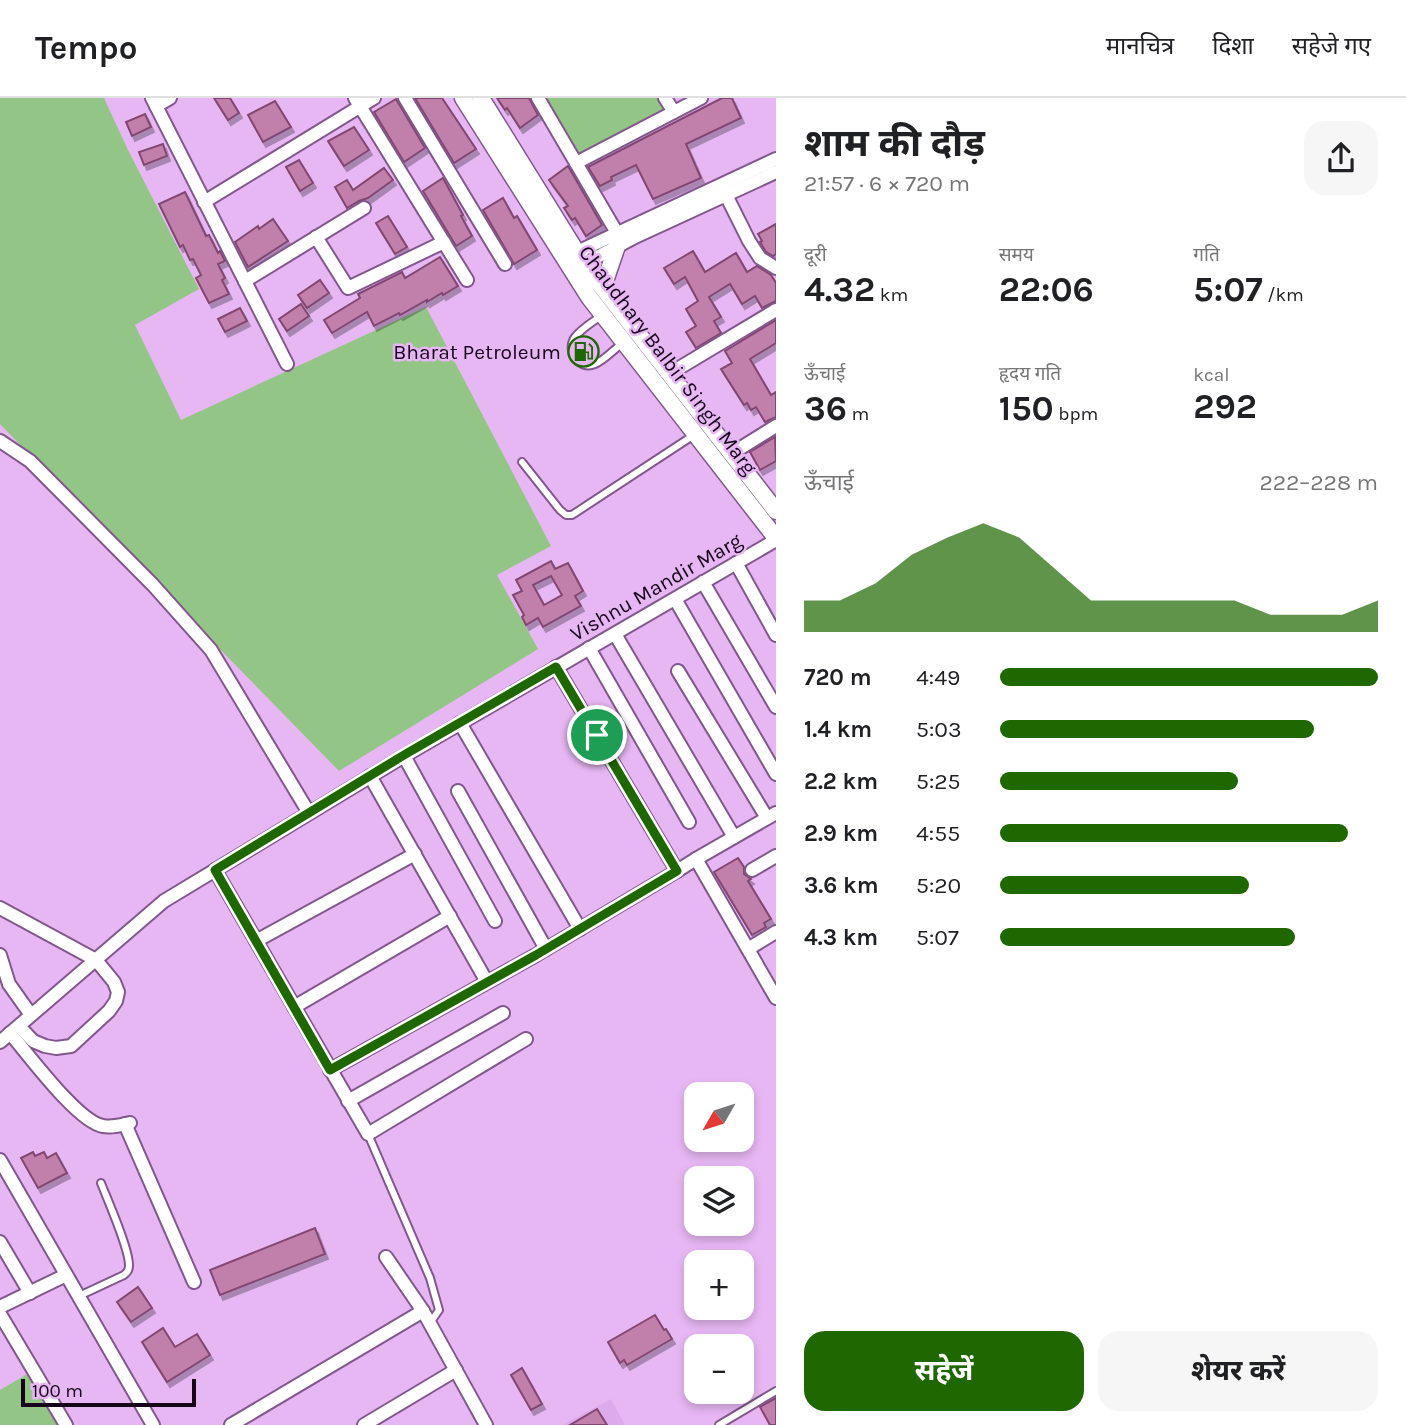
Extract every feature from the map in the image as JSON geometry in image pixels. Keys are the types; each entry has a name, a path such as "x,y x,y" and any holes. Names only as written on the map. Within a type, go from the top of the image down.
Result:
{"street":[{"path":"170,98 154,102 287,364"},
{"path":"204,202 358,102 374,98"},
{"path":"405,98 505,264"},
{"name":"Chaudhary Balbir Singh Marg","path":"463,98 574,261 603,287 776,512"},
{"name":"Chaudhary Balbir Singh Marg","path":"481,98 603,314 776,539"},
{"path":"665,98 674,112"},
{"path":"576,163 701,98"},
{"path":"542,100 617,240 603,287"},
{"path":"358,102 467,280"},
{"path":"574,261 776,159"},
{"path":"617,240 776,172"},
{"path":"726,195 760,258 776,268"},
{"path":"245,281 364,208"},
{"path":"316,237 348,288 444,242"},
{"path":"669,374 776,310"},
{"path":"731,454 776,426"},
{"path":"0,441 30,461 153,585 211,650 309,813"},
{"name":"Vishnu Mandir Marg","path":"0,1042 164,901 404,755 776,539"},
{"path":"736,563 776,635"},
{"path":"703,582 776,707"},
{"path":"675,599 776,774"},
{"path":"615,634 734,837"},
{"path":"589,648 689,821"},
{"path":"556,667 677,871"},
{"path":"330,1070 546,949 771,816 678,671"},
{"path":"460,723 580,929"},
{"path":"404,755 495,921"},
{"path":"370,776 487,982"},
{"path":"458,791 546,949"},
{"path":"256,941 415,854"},
{"path":"752,870 776,856"},
{"path":"696,859 776,998"},
{"path":"215,870 368,1134 526,1039"},
{"path":"0,908 96,960 114,982 118,992 109,1011 71,1046 46,1046 15,1030"},
{"path":"294,1007 450,916"},
{"path":"748,949 776,932"},
{"path":"0,956 9,984 31,1015"},
{"path":"348,1101 503,1013"},
{"path":"15,1030 65,1097 89,1120 101,1126 128,1124 194,1282"},
{"path":"0,1160 153,1425"},
{"path":"0,1242 30,1293"},
{"path":"386,1257 424,1311 486,1425"},
{"path":"0,1307 66,1275"},
{"path":"231,1425 424,1311"},
{"path":"0,1314 66,1425"},
{"path":"363,1425 456,1370"}],"lane":[{"path":"603,314 574,338 572,350 577,361 582,365 596,364 624,341"},
{"path":"522,462 560,510 566,515 572,515 695,434"},
{"path":"368,1134 430,1278 439,1310 430,1323"},
{"path":"79,1297 128,1271 125,1248 101,1182"},
{"path":"719,1425 732,1422 776,1391"}],"shaded area":[{"path":"611,1399 625,1425 562,1425"}],"green space":[{"path":"0,98 104,98 199,289 135,325 181,420 426,307 551,546 497,575 538,649 339,771 0,424"},
{"path":"549,98 660,98 667,110 578,157 540,103"},
{"path":"29,1373 59,1425 0,1425 0,1390"}],"building":[{"path":"214,98 230,98 239,113 228,120"},
{"path":"415,98 442,98 476,149 454,163"},
{"path":"497,98 529,98 538,115 520,128"},
{"path":"722,98 732,98 741,118 686,144 701,178 653,199 636,165 611,177 612,180 600,186 588,167"},
{"path":"396,99 425,148 404,162 374,112"},
{"path":"275,101 291,127 263,142 248,115"},
{"path":"145,114 151,127 132,136 126,122"},
{"path":"354,127 369,150 344,166 328,141"},
{"path":"163,144 167,156 144,165 139,152"},
{"path":"299,160 313,183 300,191 286,167"},
{"path":"568,166 602,225 586,236 575,218 572,220 564,208 568,206 549,180"},
{"path":"384,168 393,180 368,198 347,208 335,187 347,180 353,190"},
{"path":"443,178 472,236 456,246 423,191"},
{"path":"185,192 206,236 209,235 225,261 218,264 229,294 209,303 196,278 201,275 193,259 190,260 183,245 180,247 159,204"},
{"path":"503,198 537,250 514,264 483,210"},
{"path":"388,216 407,247 395,254 376,223"},
{"path":"273,219 288,241 248,267 235,242"},
{"path":"776,224 776,254 773,256 766,252 758,234"},
{"path":"693,251 705,272 736,253 747,272 757,266 771,275 776,283 776,301 762,308 755,296 742,304 730,284 709,297 721,317 714,321 721,333 696,348 686,332 696,326 686,309 698,301 685,277 674,284 664,268"},
{"path":"440,257 458,286 374,326 367,312 332,333 324,320 360,298 358,294 402,272 405,278"},
{"path":"320,280 329,293 307,308 298,295"},
{"path":"301,304 309,316 287,331 279,319"},
{"path":"240,308 247,321 225,332 218,319"},
{"path":"776,320 776,343 750,359 771,395 776,392 776,417 765,422 756,407 751,410 747,403 744,405 721,369 732,363 725,351"},
{"path":"775,437 776,461 760,470 750,452"},
{"path":"551,561 555,569 568,563 583,591 575,596 581,606 543,627 538,618 526,625 522,617 524,615 513,595 522,591 516,580","holes":["551,576 562,595 544,605 533,585"]},
{"path":"738,858 744,867 744,874 751,879 748,881 771,919 764,923 766,927 752,935 714,872"},
{"path":"33,1152 35,1156 44,1152 47,1158 56,1153 67,1173 38,1188 21,1158"},
{"path":"315,1228 325,1254 220,1295 210,1270"},
{"path":"138,1287 152,1308 131,1322 117,1302"},
{"path":"655,1315 672,1339 627,1365 624,1360 620,1363 608,1342"},
{"path":"163,1328 175,1347 197,1334 210,1355 167,1382 142,1342"},
{"path":"522,1368 542,1404 531,1410 511,1375"},
{"path":"776,1398 776,1425 770,1425 760,1407"},
{"path":"597,1409 607,1425 570,1425"}],"place":[{"name":"Bharat Petroleum","path":"584,352"}],"route":[{"path":"556,667 597,735 677,871 536,955 330,1070 215,870 404,755 556,667"}]}
